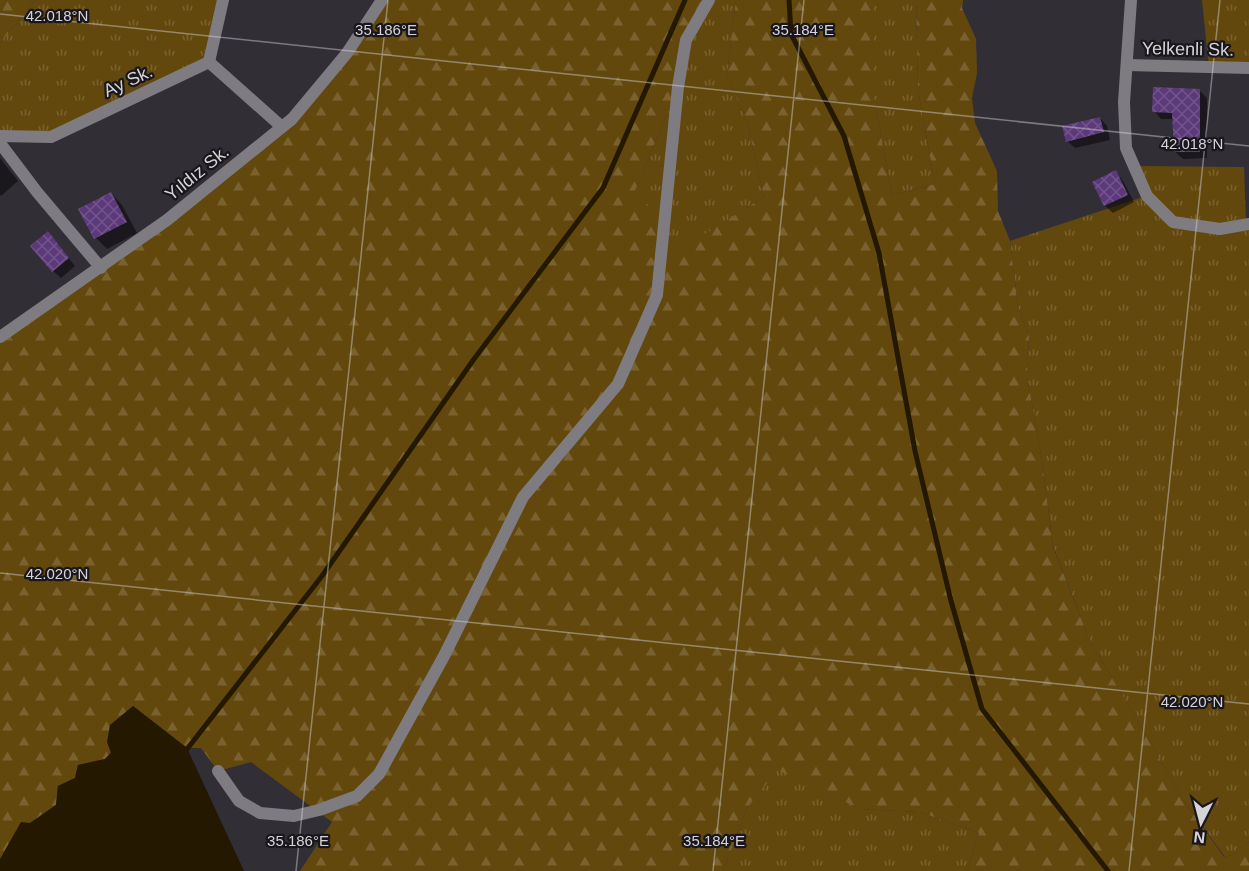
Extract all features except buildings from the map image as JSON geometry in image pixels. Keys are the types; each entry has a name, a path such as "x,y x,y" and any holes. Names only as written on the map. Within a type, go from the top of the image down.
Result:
{"street":[{"path":"223,0 209,62 282,127"},
{"name":"Yıldız Sk.","path":"0,336 167,220 292,119 347,53 382,0"},
{"path":"218,771 239,801 260,813 294,816 319,810 357,796 379,774 444,656 523,497 618,384 657,295 678,87 686,40 709,0"},
{"path":"1131,0 1124,102 1126,148 1147,196 1173,222 1220,229 1249,224"},
{"name":"Ay Sk.","path":"0,136 51,137 209,62"},
{"name":"Yelkenli Sk.","path":"1127,65 1249,68"},
{"path":"0,142 37,192 101,268"}],"green space":[{"path":"0,0 35,0 0,44"},
{"path":"35,0 223,0 209,62 51,137 0,136 0,44"},
{"path":"382,0 709,0 686,40 678,87 635,191 664,222 660,262 764,197 748,125 727,75 736,0 874,0 874,98 892,195 935,184 918,90 916,0 963,0 962,8 976,39 977,73 972,98 975,123 997,171 998,211 1010,241 1018,307 1029,336 1027,376 1042,461 1053,547 1090,641 1181,797 1224,857 1235,854 1249,842 1249,871 967,871 979,833 920,812 860,809 778,770 747,808 723,871 300,871 332,822 251,762 218,771 201,748 187,748 133,706 111,752 105,759 78,765 75,778 58,786 56,805 30,823 0,859 0,337 101,268 292,119"},
{"path":"709,0 736,0 727,75 748,125 764,197 660,263 635,191 678,87 686,40"},
{"path":"874,0 916,0 918,90 935,184 892,195 874,98"},
{"path":"1202,0 1249,0 1249,68 1209,68"},
{"path":"1134,166 1244,167 1246,224 1249,224 1249,842 1235,854 1225,857 1181,797 1090,641 1053,546 1042,461 1027,376 1029,336 1018,307 1010,241 1146,196"},
{"path":"778,769 860,809 920,812 979,833 967,871 723,871 747,808"}],"shaded area":[{"path":"133,706 187,748 244,871 0,871 0,859 21,822 30,823 56,805 58,786 75,778 78,765 105,759 111,753 107,742 110,725"}],"waterway":[{"path":"184,753 322,576 474,359 603,188 685,0"},
{"path":"789,0 791,34 844,136 879,253 915,451 951,601 982,709 1108,871"}]}
